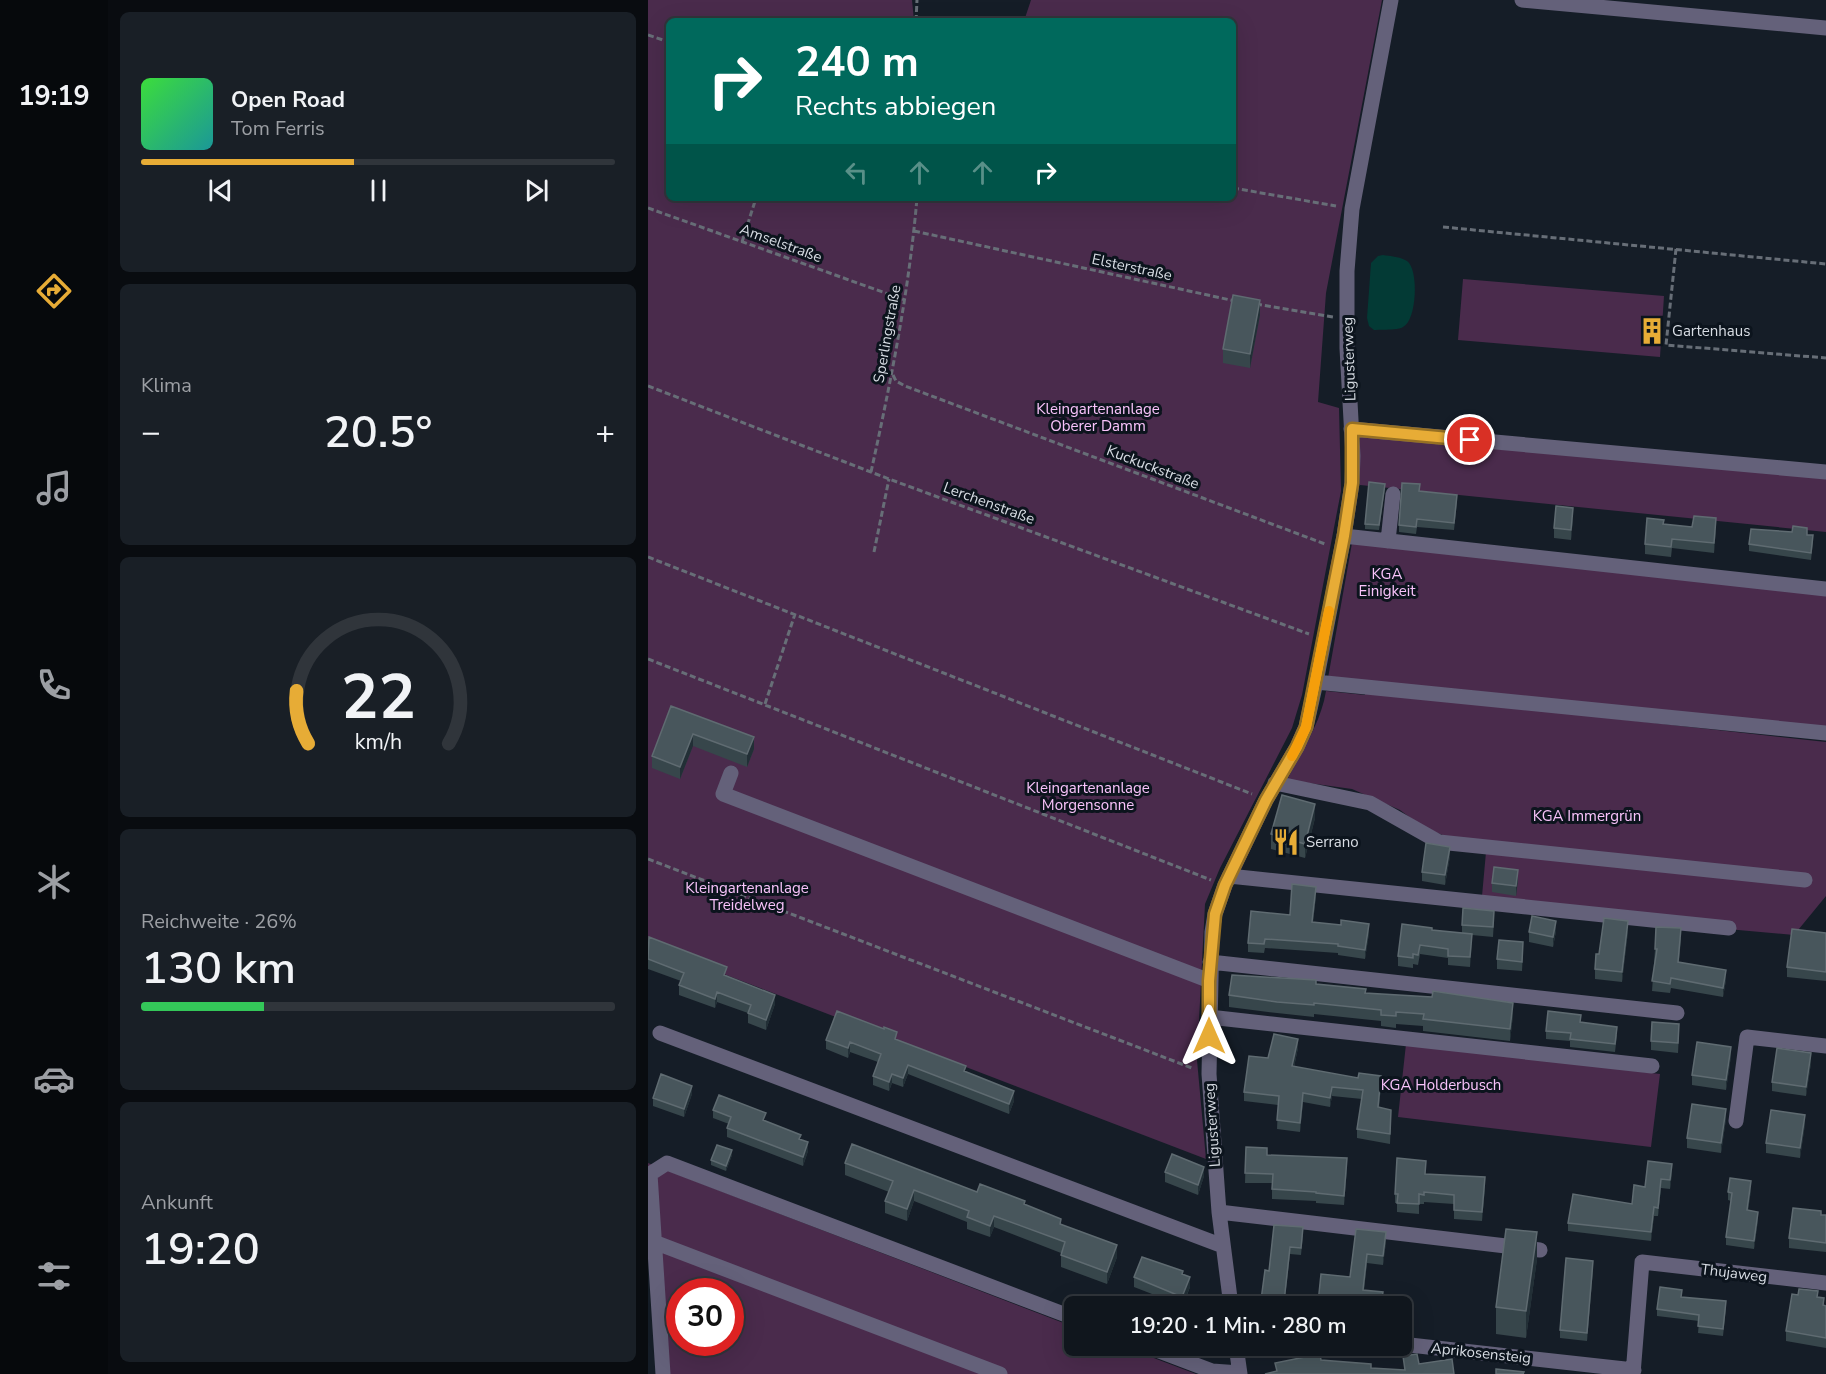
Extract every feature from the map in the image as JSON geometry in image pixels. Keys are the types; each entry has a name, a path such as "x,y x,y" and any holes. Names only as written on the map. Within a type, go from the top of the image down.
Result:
{"street":[{"name":"Ligusterweg","path":"1230,1296 1219,1212 1209,1074 1209,981 1215,914 1227,880 1266,800 1306,727 1343,543 1352,483 1347,271 1352,209 1390,0"},
{"path":"1522,0 1826,28"},
{"path":"1352,429 1826,472"},
{"path":"1388,541 1394,494"},
{"path":"1343,543 1388,541 1826,589"},
{"path":"1316,682 1826,733"},
{"path":"731,773 723,794 1209,981"},
{"path":"1275,783 1370,802 1439,842 1805,880"},
{"path":"1227,880 1729,928"},
{"path":"1210,962 1677,1013"},
{"path":"1209,1017 1652,1066"},
{"path":"660,1033 1223,1246"},
{"path":"1736,1121 1747,1037 1826,1046"},
{"path":"663,1374 650,1174 667,1163 1064,1314"},
{"path":"1219,1212 1540,1250"},
{"path":"654,1242 1000,1374"},
{"name":"Thujaweg","path":"1642,1262 1826,1283"},
{"name":"Aprikosensteig","path":"1412,1345 1633,1372 1642,1262"},
{"path":"1172,1356 1212,1371 1240,1373 1237,1356"}],"path":[{"path":"916,18 917,0"},
{"path":"648,35 666,41"},
{"path":"1236,189 1352,209"},
{"path":"742,242 755,201"},
{"name":"Sperlingstraße","path":"870,472 893,375 917,201"},
{"name":"Amselstraße","path":"648,208 905,300"},
{"path":"1443,227 1826,264"},
{"name":"Elsterstraße","path":"914,231 1237,301"},
{"path":"1676,249 1666,345 1826,358"},
{"path":"1248,303 1347,319"},
{"name":"Kuckuckstraße","path":"893,375 896,381 905,387 1343,543"},
{"name":"Lerchenstraße","path":"648,386 870,472 1323,639"},
{"path":"874,552 889,479"},
{"path":"648,557 1266,800"},
{"path":"765,704 795,614"},
{"path":"648,659 1227,880"},
{"path":"648,859 1209,1074"}],"green space":[{"path":"648,0 912,0 914,18 666,18 666,201 1236,201 1236,18 1025,18 1031,0 1382,0 1326,293 1318,402 1339,408 1341,491 1302,695 1292,728 1220,868 1205,904 1197,1060 1206,1159 648,945"},
{"path":"1463,279 1664,296 1660,357 1458,340"},
{"path":"1360,433 1826,475 1826,532 1360,485"},
{"name":"KGA Einigkeit","path":"1352,543 1826,594 1826,728 1328,678"},
{"name":"KGA Immergrün","path":"1326,691 1365,695 1365,691 1826,742 1826,896 1794,935 1481,907 1486,852 1435,832 1400,810 1352,789 1287,780 1315,726"},
{"name":"KGA Holderbusch","path":"1406,1044 1660,1074 1651,1147 1398,1117"},
{"path":"648,1163 1064,1323 1064,1356 1148,1356 1196,1374 661,1374 648,1214"}],"shaded area":[{"path":"1378,256 1402,259 1411,266 1415,284 1414,306 1408,323 1403,327 1374,330 1369,326 1367,318 1371,263"}],"building":[{"path":"1233,295 1260,300 1250,354 1223,349"},
{"path":"1369,482 1385,484 1379,525 1365,524"},
{"path":"1402,483 1420,484 1419,491 1457,495 1454,523 1417,519 1416,527 1399,525"},
{"path":"1556,506 1573,508 1571,530 1554,528"},
{"path":"1694,516 1716,518 1714,543 1672,539 1671,547 1645,544 1647,518 1664,520 1663,524 1692,527"},
{"path":"1793,526 1807,528 1807,535 1813,535 1811,553 1749,544 1751,529 1792,532"},
{"path":"671,706 754,737 747,754 693,734 680,767 652,756"},
{"path":"1282,795 1315,804 1305,844 1271,834"},
{"path":"1426,843 1450,847 1445,875 1422,872"},
{"path":"1494,867 1518,870 1516,886 1492,883"},
{"path":"1292,884 1316,887 1312,922 1341,925 1341,920 1369,924 1365,950 1338,946 1338,944 1265,939 1264,944 1248,943 1251,911 1290,915"},
{"path":"1463,908 1494,911 1493,927 1462,925"},
{"path":"1532,916 1556,921 1553,937 1529,932"},
{"path":"1604,918 1628,921 1622,972 1595,969"},
{"path":"1402,924 1472,934 1470,957 1448,956 1448,949 1420,945 1418,955 1413,954 1413,958 1398,956"},
{"path":"1656,927 1681,928 1678,962 1726,970 1723,988 1671,978 1670,984 1652,981 1657,949 1655,949"},
{"path":"1792,929 1826,933 1826,972 1787,967"},
{"path":"649,937 727,967 724,975 775,995 766,1020 748,1013 751,1005 717,992 715,999 679,985 684,973 648,959"},
{"path":"1499,940 1523,942 1522,962 1497,959"},
{"path":"1232,975 1316,980 1316,984 1366,989 1365,993 1432,997 1433,991 1513,1003 1510,1029 1423,1019 1424,1014 1396,1012 1396,1016 1381,1015 1381,1010 1314,1003 1314,1005 1277,1002 1229,995"},
{"path":"837,1011 897,1032 895,1039 966,1066 964,1071 1014,1091 1009,1104 908,1065 903,1078 892,1074 889,1082 873,1076 881,1054 850,1042 848,1048 826,1040"},
{"path":"1548,1011 1581,1015 1580,1022 1617,1027 1615,1044 1570,1039 1571,1033 1546,1031"},
{"path":"1652,1022 1679,1024 1678,1043 1651,1041"},
{"path":"1274,1034 1298,1039 1292,1066 1358,1078 1359,1073 1381,1076 1378,1107 1391,1110 1390,1134 1357,1129 1363,1090 1332,1087 1330,1098 1303,1093 1300,1123 1277,1120 1279,1096 1244,1092 1249,1056 1268,1058"},
{"path":"1697,1042 1731,1047 1726,1080 1692,1075"},
{"path":"1777,1048 1811,1053 1806,1087 1772,1082"},
{"path":"661,1074 692,1086 684,1109 653,1098"},
{"path":"719,1095 766,1113 763,1120 801,1135 799,1139 808,1142 803,1157 727,1128 731,1117 713,1110"},
{"path":"1692,1104 1726,1109 1721,1143 1687,1138"},
{"path":"1771,1110 1805,1115 1800,1148 1766,1143"},
{"path":"852,1144 977,1192 980,1184 1025,1201 1024,1204 1061,1219 1060,1224 1117,1245 1107,1272 1061,1255 1065,1242 994,1216 990,1226 967,1217 969,1211 914,1190 907,1209 885,1201 893,1181 845,1163"},
{"path":"717,1145 732,1150 726,1166 711,1160"},
{"path":"1246,1147 1267,1148 1267,1155 1347,1158 1344,1196 1272,1189 1273,1174 1245,1173"},
{"path":"1172,1154 1204,1167 1198,1185 1165,1172"},
{"path":"1397,1158 1426,1161 1425,1174 1485,1177 1482,1212 1454,1210 1454,1195 1424,1192 1424,1195 1419,1194 1419,1204 1397,1203 1398,1194 1395,1194"},
{"path":"1648,1161 1672,1164 1670,1180 1661,1179 1658,1208 1654,1207 1651,1232 1568,1223 1573,1194 1632,1204 1634,1185 1645,1187"},
{"path":"1730,1178 1751,1181 1747,1210 1758,1212 1754,1241 1726,1237 1732,1193 1728,1192"},
{"path":"1793,1208 1821,1211 1821,1215 1826,1215 1826,1243 1789,1238"},
{"path":"1274,1225 1303,1227 1301,1248 1290,1247 1285,1296 1262,1296 1265,1270 1269,1271"},
{"path":"1356,1229 1386,1232 1383,1256 1367,1254 1363,1290 1383,1292 1382,1296 1319,1296 1321,1274 1350,1277"},
{"path":"1506,1229 1537,1232 1526,1311 1496,1307"},
{"path":"1142,1257 1183,1271 1182,1274 1190,1277 1182,1296 1180,1296 1134,1277"},
{"path":"1566,1258 1593,1261 1587,1333 1560,1330"},
{"path":"1660,1287 1682,1290 1681,1297 1726,1301 1723,1329 1698,1326 1699,1315 1657,1309"},
{"path":"1799,1289 1818,1291 1817,1297 1824,1298 1826,1338 1786,1331 1792,1294 1798,1295"},
{"path":"1417,1354 1419,1364 1452,1359 1454,1374 1265,1374 1277,1371 1275,1363 1320,1356 1321,1360 1371,1364 1371,1368 1405,1370 1403,1356"},
{"path":"1496,1369 1524,1372 1523,1374 1496,1374"}],"slow traffic":[{"path":"1292,756 1306,727 1329,611"}],"place":[{"name":"Gartenhaus","path":"1652,331"},
{"name":"Serrano","path":"1286,842"}],"route":[{"path":"1209,1036 1209,981 1215,914 1225,885 1266,800 1306,727 1344,536 1352,483 1352,429 1470,440"}],"park label":[{"name":"Kleingartenanlage Oberer Damm","path":"1098,418"},
{"name":"Kleingartenanlage Morgensonne","path":"1088,796"},
{"name":"Kleingartenanlage Treidelweg","path":"747,896"}]}
